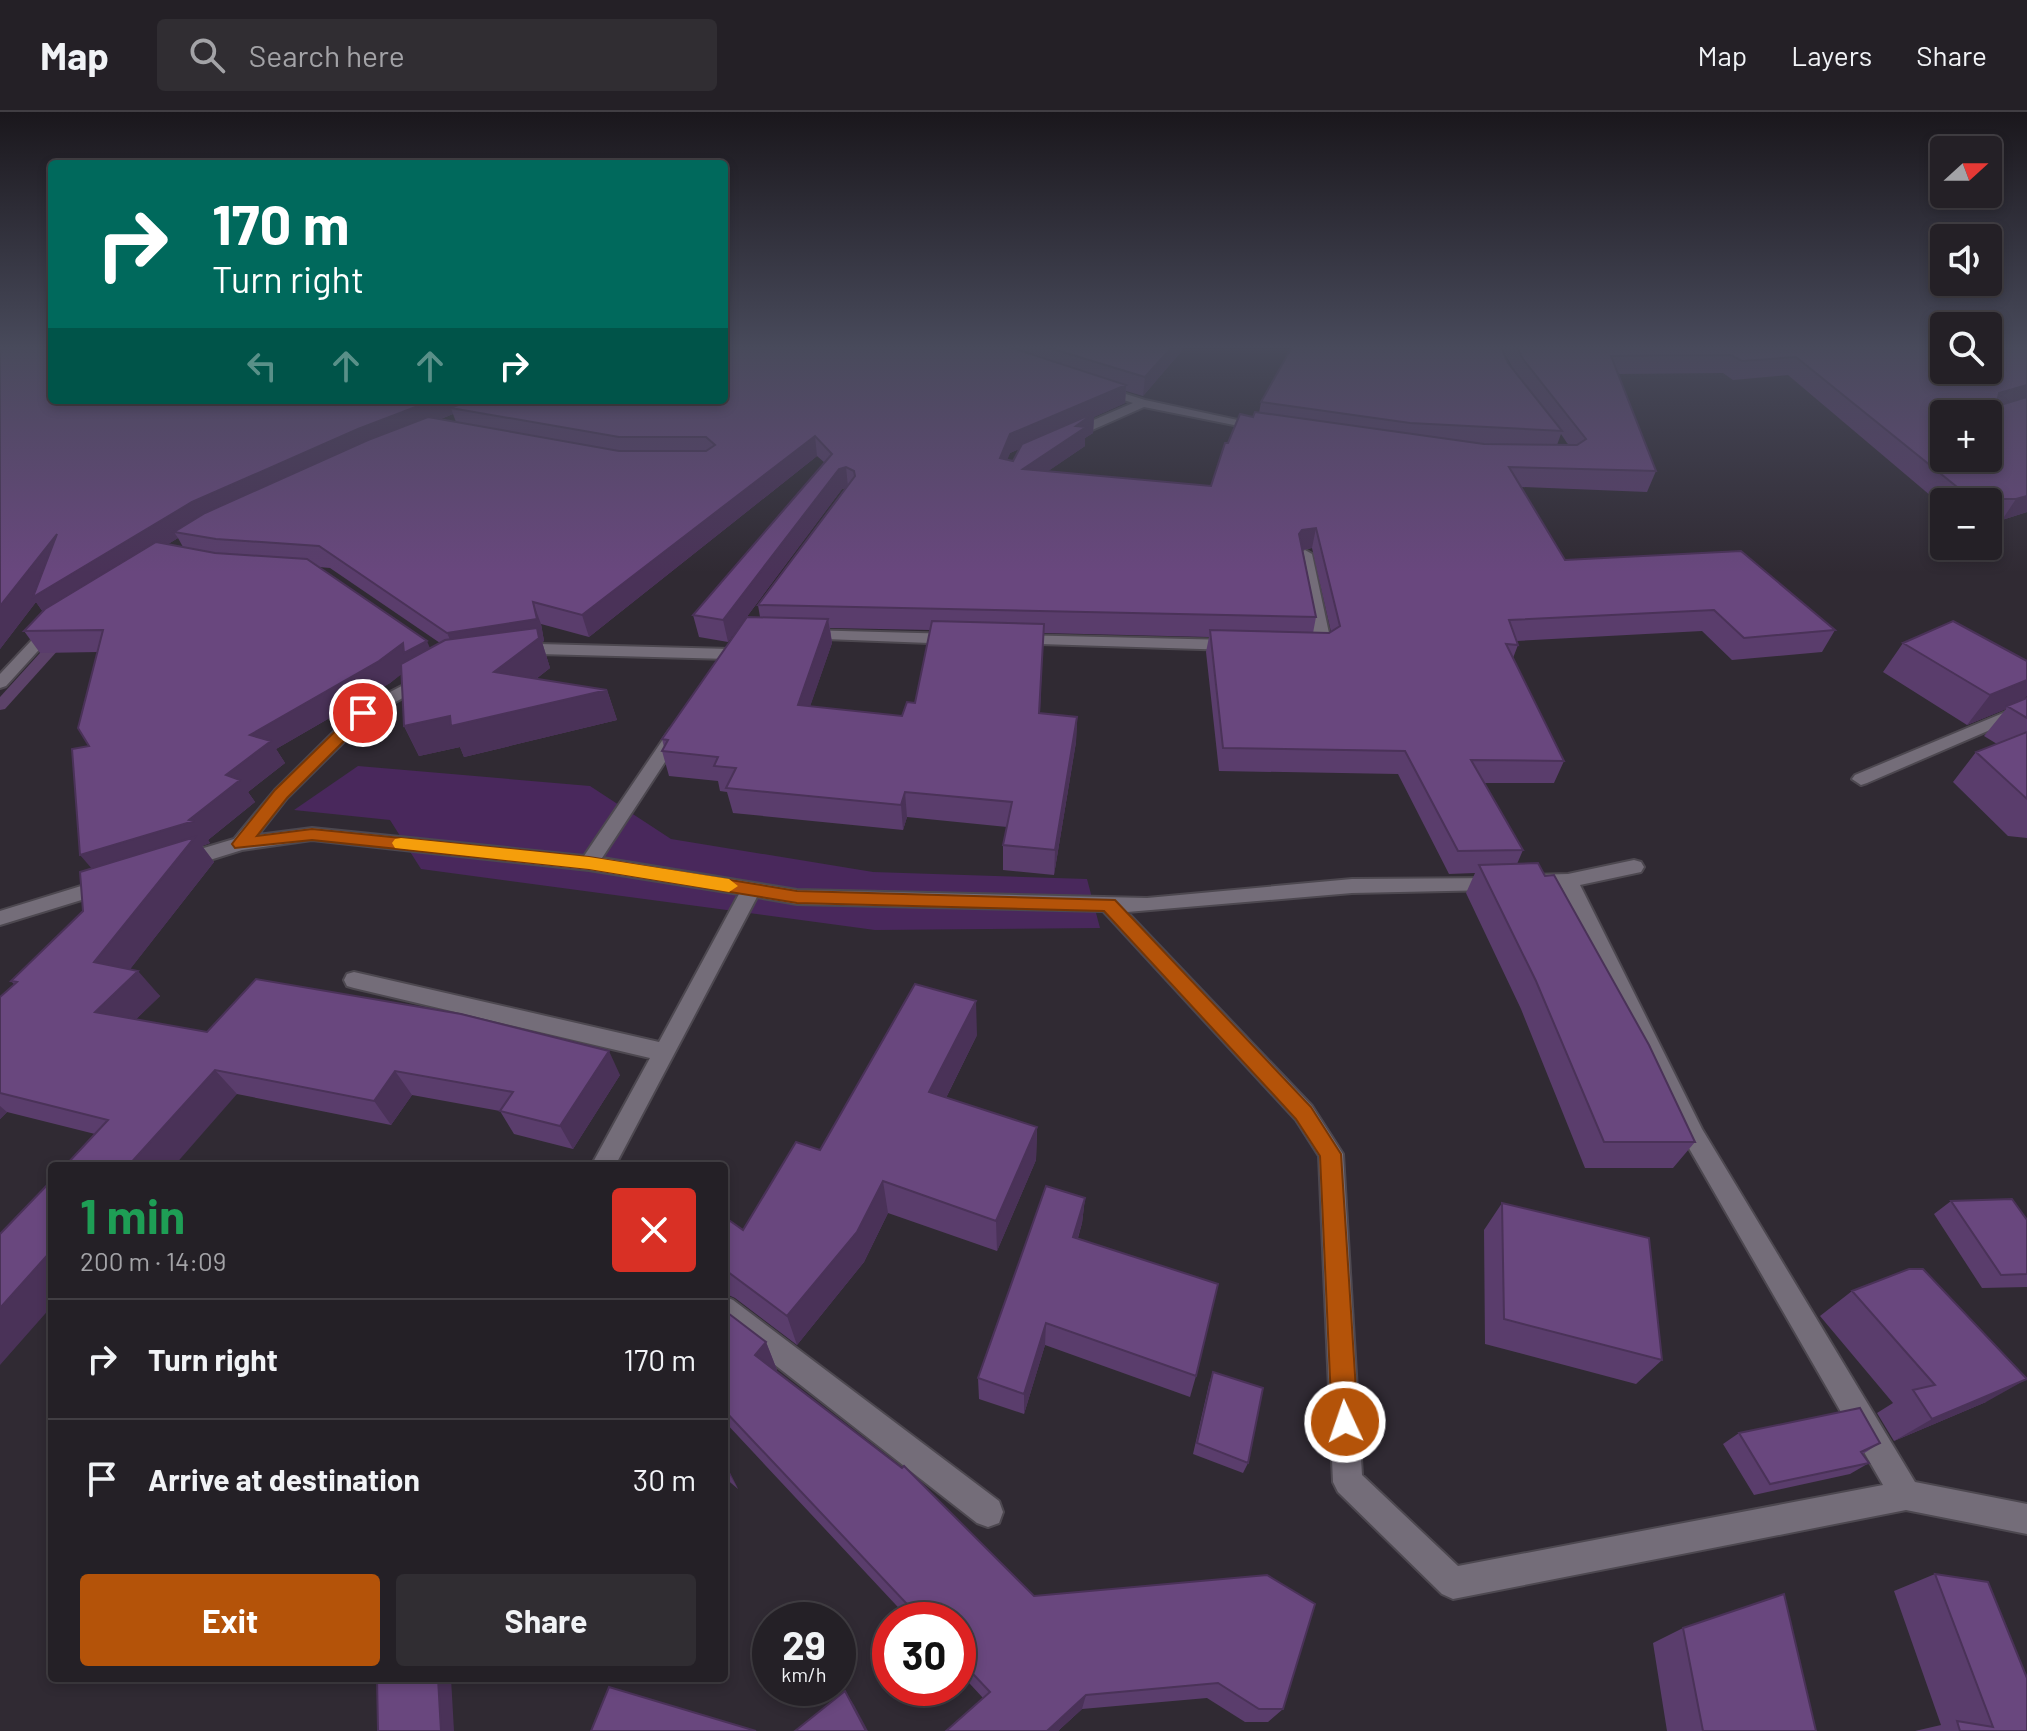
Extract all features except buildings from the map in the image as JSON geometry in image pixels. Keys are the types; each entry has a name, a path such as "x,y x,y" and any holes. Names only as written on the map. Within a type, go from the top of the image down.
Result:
{"street":[{"path":"1058,440 1098,423"},
{"path":"1241,423 1279,430"},
{"path":"1293,646 1324,647 1305,554"},
{"path":"0,683 54,625 66,617"},
{"path":"791,634 1245,645"},
{"path":"511,654 539,649 729,655"},
{"path":"241,844 281,794 363,713 441,670"},
{"path":"1861,779 2027,708"},
{"path":"589,863 686,719"},
{"path":"170,866 241,844 312,834 589,863 797,897 1109,905 1147,905 1352,886 1568,881 1634,867"},
{"path":"0,918 128,879"},
{"path":"1568,881 1694,1136 1906,1495"},
{"path":"605,1162 752,889"},
{"path":"1109,905 1304,1113 1331,1154 1348,1482 1453,1583 1906,1495 2027,1519"},
{"path":"354,980 664,1052"},
{"path":"728,1312 988,1512"}],"shaded area":[{"path":"358,766 590,786 671,839 873,872 1087,879 1100,928 875,930 421,869 390,820 294,810"}],"waterway":[{"path":"0,706 64,635"}],"slow traffic":[{"path":"401,843 589,863 729,886"}],"route":[{"path":"363,713 281,794 241,844 312,834 589,863 797,897 1109,905 1304,1113 1331,1154 1345,1422"}]}
